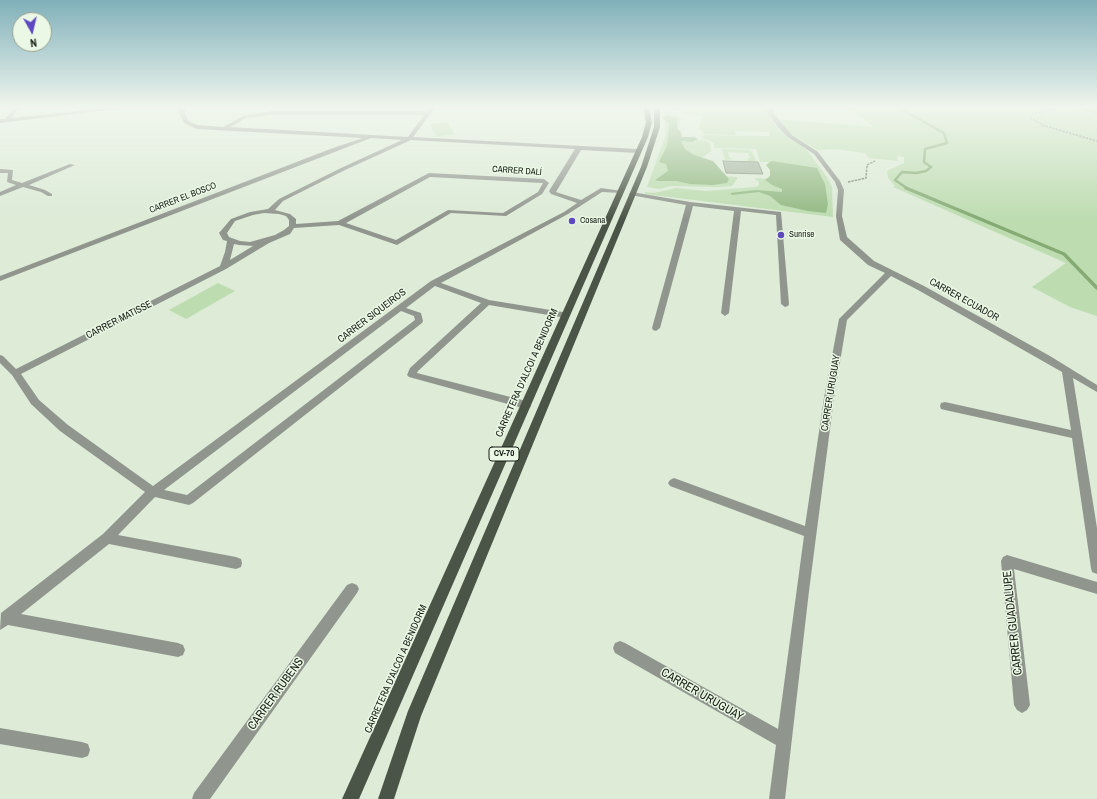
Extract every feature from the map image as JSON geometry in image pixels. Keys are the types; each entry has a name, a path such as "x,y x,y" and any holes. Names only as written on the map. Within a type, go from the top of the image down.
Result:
{"main road":[{"name":"CARRETERA D'ALCOI A BENIDORM","path":"350,799 641,144"},
{"name":"CV-70","path":"386,799 413,716 652,144"}],"street":[{"name":"CARRER EL BOSCO","path":"0,279 350,144"},
{"path":"270,211 281,200 397,144"},
{"path":"509,144 638,151"},
{"path":"803,144 816,153 838,182"},
{"path":"579,148 552,191 553,193 581,202"},
{"path":"0,194 72,165"},
{"path":"0,171 11,171 8,180 43,191 50,195"},
{"name":"CARRER DALÍ","path":"292,226 340,223 397,243 450,211 504,214 540,193 546,183 544,181 429,175 340,223"},
{"name":"CARRER ECUADOR","path":"838,182 841,190 840,216 843,238 871,264 927,292 1097,389"},
{"name":"CARRER SIQUEIROS","path":"3,621 107,538 153,492 434,283 566,213 601,190 620,192"},
{"path":"632,194 690,204 779,213 785,304"},
{"path":"656,328 690,204"},
{"path":"726,313 738,208"},
{"path":"270,211 288,215 293,219 292,226 283,235 266,241 250,244 231,241 226,238 223,233 226,226 241,217 252,213 270,211"},
{"path":"223,267 229,252 231,241"},
{"name":"CARRER MATISSE","path":"15,373 223,267 266,241"},
{"name":"CARRER URUGUAY","path":"777,799 810,533 829,398 843,319 890,273"},
{"path":"434,283 487,302 566,315"},
{"path":"487,302 413,370 412,375 526,405"},
{"path":"0,358 15,373 35,402 64,428 153,492 189,500 419,321 418,316 400,308"},
{"path":"1067,371 1097,568"},
{"path":"945,406 1077,436"},
{"path":"674,483 810,533"},
{"path":"107,538 236,563"},
{"name":"CARRER GUADALUPE","path":"1022,705 1007,561 1097,588"},
{"name":"CARRER RUBENS","path":"200,799 352,589"},
{"path":"3,621 178,650"},
{"name":"CARRER URUGUAY","path":"620,648 784,742"},
{"path":"0,736 82,750"}],"path":[{"path":"838,182 852,182 866,178 867,165 875,161"}],"green space":[{"path":"662,144 710,144 711,151 690,164 724,176 737,177 732,186 671,186 659,189 647,187"},
{"path":"667,144 683,144 685,149 694,155 713,161 729,179 727,183 713,185 655,180 668,171 666,164 659,162"},
{"path":"714,144 800,144 807,150 827,177 832,187 833,217 645,194 645,192 654,193 676,188 706,191 756,187 759,185 759,182 754,178 771,179 773,171 768,162 760,162 756,149 714,148"},
{"path":"808,144 1097,144 1097,316 1070,307 1032,287 1066,263 893,187 895,186 888,178 887,171 904,163 904,157 897,156 898,161 869,158 865,153 835,149 817,150"},
{"path":"722,149 750,150 756,161 748,161 747,158 750,158 748,153 728,152 729,157 733,159 725,160"},
{"path":"772,161 817,168 825,184 828,204 826,213 781,205 770,196 759,192 732,195 730,193 756,190 782,192 782,189 765,180 770,176 770,170 766,165"},
{"path":"218,283 235,291 186,319 169,310"}],"building":[{"path":"723,161 758,162 763,174 726,173"}],"waterway":[{"path":"907,189 895,180 902,172 916,173 926,171 931,167 924,162 925,149 942,144"},
{"path":"907,189 1064,254 1097,288"}],"place":[{"name":"Cosana","path":"572,221"},
{"name":"Sunrise","path":"781,235"}]}
